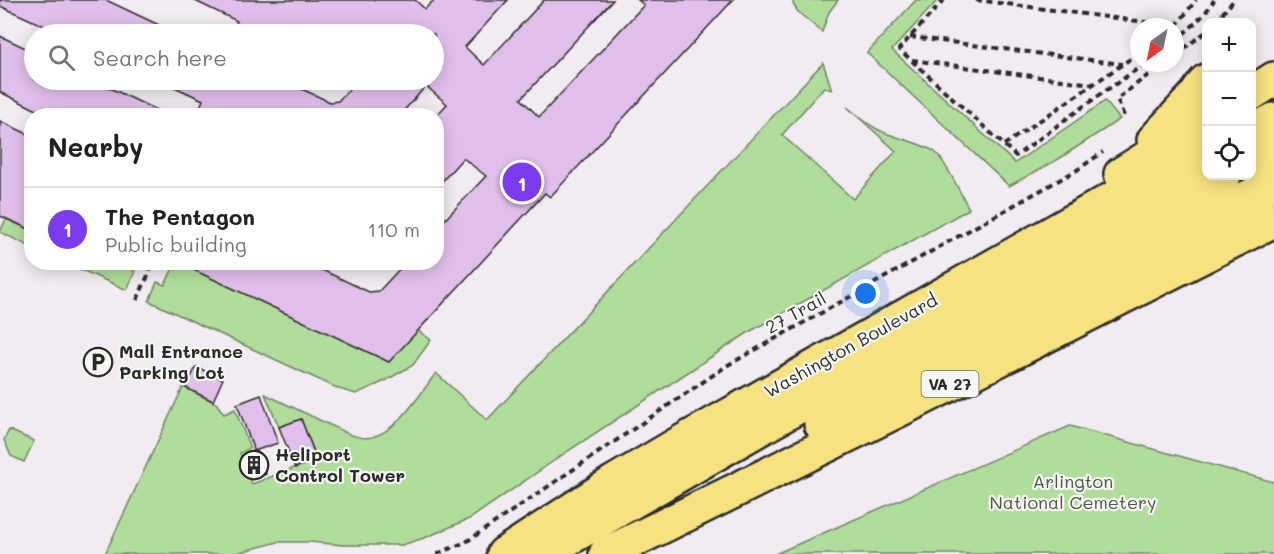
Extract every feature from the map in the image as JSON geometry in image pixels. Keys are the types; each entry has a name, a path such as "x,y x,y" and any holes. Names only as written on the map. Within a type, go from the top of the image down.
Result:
{"highway":[{"path":"1256,90 1274,79"},
{"path":"952,289 1111,164 1170,124 1202,87"},
{"path":"1256,129 1274,120"},
{"path":"1111,164 1202,123"},
{"path":"1256,159 1274,150"},
{"name":"Washington Boulevard","path":"504,554 614,482 680,443 1114,198 1202,155"},
{"path":"542,554 1055,264 1216,180"},
{"path":"616,549 728,474 952,351 1274,184"},
{"name":"VA 27","path":"616,549 919,400 1274,220"}],"path":[{"path":"944,0 899,49 1016,156 1133,72"},
{"path":"976,0 1130,20"},
{"path":"1181,18 1196,0"},
{"path":"1184,34 1214,0"},
{"path":"1218,18 1234,0"},
{"path":"1184,48 1202,35"},
{"path":"910,37 1122,64"},
{"path":"1004,145 1130,59"},
{"path":"912,60 1092,84"},
{"path":"1124,116 1117,99 1152,72"},
{"name":"27 Trail","path":"437,554 466,542 728,365 1077,170 1111,164"},
{"path":"137,300 150,270"}],"green space":[{"path":"794,0 838,0 829,12 822,32 798,12 793,4"},
{"path":"916,0 938,0 892,50 1015,163 1105,101 1120,119 1057,160 1009,186 867,53"},
{"path":"823,63 832,90 824,87 782,135 853,199 896,151 847,107 879,130 935,152 948,170 969,209 749,332 471,518 427,537 402,545 278,542 233,554 105,554 183,387 216,403 224,414 235,409 250,448 240,453 252,484 317,459 301,419 279,427 265,394 351,435 365,438 376,436 396,423 436,373 487,420"},
{"path":"6,219 24,227 24,244 0,232"},
{"path":"82,270 133,270 135,271 127,290"},
{"path":"172,270 194,270 388,361 417,330 431,340 413,365 356,394 339,389 149,301 157,282 165,285"},
{"name":"Arlington National Cemetery","path":"1070,426 1274,482 1274,554 775,554"},
{"path":"9,430 34,441 24,462 11,456 4,440"}],"building":[{"path":"0,0 106,0 157,24 40,24 0,6"},
{"path":"193,0 415,0 425,9 434,0 508,0 465,47 484,65 544,0 613,0 521,99 539,117 644,5 638,0 733,0 550,197 545,193 389,362 194,270 322,270 369,292 379,291 399,270 444,270 444,221 486,176 463,158 444,179 443,108 447,104 431,90 444,90 444,24 236,24 237,21"},
{"path":"0,36 24,47 24,90 114,90 152,108 33,108 0,92"},
{"path":"181,90 304,90 330,102 338,101 348,90 422,90 406,108 200,108 203,100"},
{"path":"0,121 24,132 24,226 0,216"},
{"path":"196,367 223,379 213,401 186,388"},
{"path":"261,395 278,443 254,451 237,404"},
{"path":"301,419 317,460 295,468 279,427"},
{"name":"Heliport Control Tower","path":"257,450 266,474 251,479 243,455"}],"place":[{"name":"The Pentagon","path":"522,182"},
{"name":"Mall Entrance Parking Lot","path":"98,362"},
{"name":"Heliport Control Tower","path":"254,465"}]}
